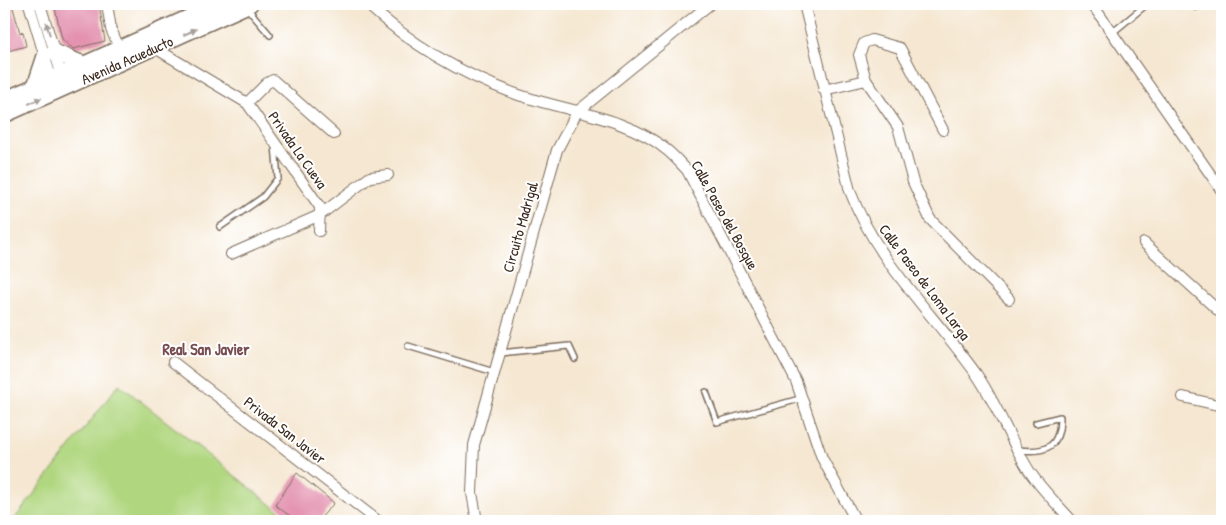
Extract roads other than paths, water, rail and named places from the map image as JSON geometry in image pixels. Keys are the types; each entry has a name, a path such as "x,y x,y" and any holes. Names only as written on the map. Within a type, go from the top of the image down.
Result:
{"main road":[{"name":"Avenida Acueducto","path":"4,115 58,83 138,47 200,8 219,4"},
{"name":"Avenida Acueducto","path":"4,100 35,86 58,83 83,64 120,48 155,48 248,5"},
{"path":"35,86 50,54 83,64"}],"street":[{"path":"28,4 50,54"},
{"path":"40,4 58,83"},
{"path":"106,4 111,29 120,48"},
{"name":"Calle Paseo del Bosque","path":"367,4 398,30 453,65 517,94 634,130 668,151 687,170 804,398 822,458 852,518"},
{"name":"Circuito Madrigal","path":"477,521 472,493 474,445 557,150 577,112 707,4"},
{"name":"Calle Paseo de Loma Larga","path":"804,4 850,191 860,218 877,247 902,282 976,374 997,406 1030,472 1072,521"},
{"path":"1092,4 1222,191"},
{"path":"943,130 900,48 872,40 864,44 859,55 866,80 898,127 913,182 930,219 1009,299"},
{"name":"Privada La Cueva","path":"155,48 247,103 320,207 319,231"},
{"name":"Privada La Cueva","path":"247,103 267,83 273,80 334,134"},
{"path":"824,90 866,80"},
{"name":"Privada La Cueva","path":"320,215 370,176 388,175"},
{"path":"231,254 320,215"},
{"path":"1144,243 1222,314"},
{"name":"Privada San Javier","path":"173,362 378,521"},
{"path":"1183,397 1222,406"}],"lane":[{"path":"1112,33 1147,4"},
{"path":"248,5 270,35"},
{"path":"220,228 263,198 278,178 274,141"},
{"path":"408,346 494,372"},
{"path":"500,354 569,346 575,359"},
{"path":"706,392 717,422 804,398"},
{"path":"1019,450 1038,452 1052,446 1060,433 1060,417 1036,423"}],"district":[{"name":"Real San Javier","path":"206,349"}]}
